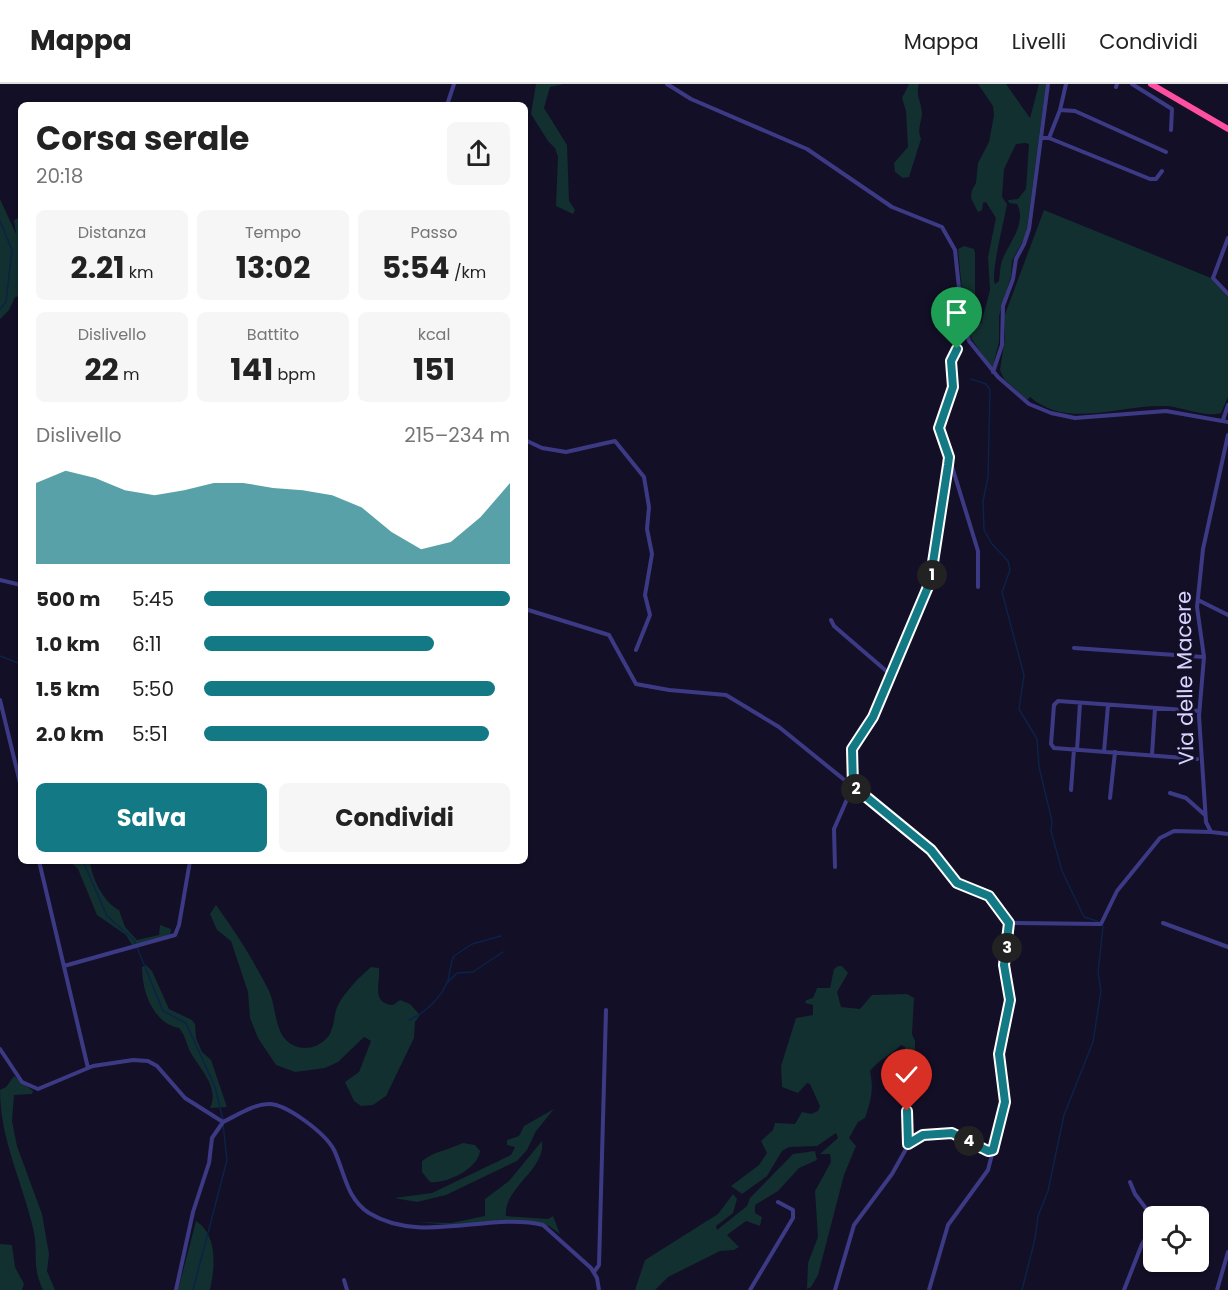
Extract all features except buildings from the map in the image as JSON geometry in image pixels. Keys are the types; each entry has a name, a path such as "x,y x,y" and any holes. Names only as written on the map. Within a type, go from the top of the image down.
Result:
{"highway":[{"path":"1151,84 1228,129"},
{"path":"1159,84 1228,124"}],"street":[{"path":"448,102 454,84"},
{"path":"667,84 691,99 807,148 892,207 942,227 955,250 961,304 969,341 993,372 1029,404 1063,416 1101,418 1166,411 1226,421 1228,405"},
{"path":"993,372 1000,354 1002,313 1013,279 1014,262 1029,229 1041,138 1043,101 1048,84"},
{"path":"1049,138 1060,110 1066,84"},
{"path":"1132,84 1172,109 1171,130"},
{"path":"1060,110 1075,111 1166,152"},
{"path":"1041,138 1049,138 1150,179 1156,179 1162,171"},
{"path":"1228,238 1213,278 1228,294"},
{"path":"961,304 957,308 958,345 951,361 953,387 939,428 978,551 978,587"},
{"name":"Via delle Macere","path":"1212,832 1208,829 1201,780 1203,758 1199,711 1204,657 1197,615 1203,549 1228,435"},
{"path":"528,441 542,448 566,452 615,441 644,477 649,510 647,529 652,554 645,595 650,615 636,650"},
{"path":"835,867 834,827 853,786 852,749 868,727 930,582 949,457"},
{"path":"0,580 18,584"},
{"path":"1198,600 1228,615"},
{"path":"528,610 609,635 636,684 669,690 720,694 734,698 781,728 831,772 853,786 931,850 957,883 989,896 1009,923 1004,965 1010,1000 999,1054 1005,1102 986,1176 965,1199 948,1225 929,1290"},
{"path":"831,620 834,626 891,675"},
{"path":"1074,648 1204,657"},
{"path":"0,700 18,775"},
{"path":"1197,759 1051,747 1054,705 1059,701 1199,711"},
{"path":"1071,790 1080,703"},
{"path":"1104,752 1108,705"},
{"path":"1152,755 1155,708"},
{"path":"1110,798 1115,752"},
{"path":"1170,793 1186,798 1206,815"},
{"path":"1009,923 1101,922 1118,891 1160,838 1172,831 1228,834"},
{"path":"40,864 88,1068"},
{"path":"64,966 175,935 179,925 189,864"},
{"path":"1163,923 1228,947"},
{"path":"594,1272 599,1265 606,1010"},
{"path":"0,1049 22,1082 33,1089 47,1088 88,1068 133,1060 150,1062 185,1098 223,1122"},
{"path":"176,1290 192,1215 209,1163 211,1139 223,1122 262,1105 279,1107 326,1138 336,1154 351,1196 373,1215 395,1223 447,1228 489,1223 543,1225 594,1272 599,1290"},
{"path":"907,1111 908,1144"},
{"path":"835,1290 855,1223 893,1171 908,1144 923,1135 952,1133 985,1150 993,1150"},
{"path":"1130,1182 1145,1206"},
{"path":"750,1290 793,1218 793,1210 778,1202"},
{"path":"1124,1290 1143,1242"},
{"path":"1217,1290 1228,1252"},
{"path":"344,1280 347,1290"}],"green space":[{"path":"536,84 564,84 550,87 544,108 567,145 569,201 575,210 573,214 556,206 558,157 555,148 531,114"},
{"path":"909,84 919,84 918,92 922,110 919,130 921,139 909,177 903,178 895,172 894,163 908,147 906,111 902,98"},
{"path":"978,84 1006,84 1030,118 1039,84 1046,84 1026,235 1012,261 1011,276 999,316 999,342 993,366 990,366 971,338 965,322 958,249 964,246 974,249 975,320 981,324 990,290 988,257 996,218 986,202 983,203 982,210 978,212 971,198 976,183 978,163 989,142 994,115 993,106","holes":["1016,144 1029,144 1026,189 1018,199 1008,200 1009,203 1017,204 1020,211 1019,225 1002,261 999,281 995,284 996,258 1007,204 1002,197 1004,169"]},
{"path":"0,199 16,234 14,220 18,218 18,296 15,297 9,310 0,319"},
{"path":"1044,210 1211,278 1228,297 1228,397 1221,413 1209,414 1166,406 1095,413 1061,412 1045,407 1030,397 1027,400 1004,379 1000,370 1005,338 1004,317"},
{"path":"73,864 91,864 99,889 108,902 119,910 125,927 137,940 159,935 160,925 171,929 170,936 132,945 126,935 97,915 78,869"},
{"path":"216,905 244,947 269,991 281,1034 294,1046 305,1048 316,1046 326,1039 331,1032 336,1009 345,995 371,967 379,968 378,991 381,1000 393,1005 400,1000 410,1004 420,1015 415,1022 414,1038 386,1096 373,1105 361,1106 354,1101 345,1082 359,1072 371,1041 364,1037 338,1062 325,1068 295,1072 276,1065 258,1038 250,1018 248,992 231,941 217,930 210,914"},
{"path":"146,965 152,971 169,1009 192,1020 195,1024 196,1038 202,1052 211,1060 227,1107 210,1108 213,1093 211,1086 191,1053 183,1034 179,1028 162,1020 151,1005 144,986 142,967"},
{"path":"842,966 848,973 837,992 841,1007 860,1009 872,995 907,994 914,998 912,1034 915,1041 915,1078 911,1089 906,1086 905,1047 901,1045 870,1071 872,1089 869,1106 865,1118 858,1122 849,1138 856,1146 844,1175 818,1275 811,1287 807,1289 808,1263 818,1237 815,1191 831,1162 830,1154 820,1154 838,1138 836,1133 817,1146 789,1147 782,1151 767,1176 742,1194 731,1186 759,1165 767,1153 761,1141 773,1130 775,1123 795,1124 802,1112 811,1114 818,1111 820,1106 810,1084 807,1083 798,1093 782,1087 781,1066 796,1018 813,1015 813,1005 805,1003 806,1000 813,998 817,988 830,988 834,969"},
{"path":"14,1076 33,1091 32,1094 14,1095 12,1121 17,1146 42,1214 49,1254 47,1271 55,1290 43,1290 39,1281 33,1228 4,1126 0,1090 6,1087"},
{"path":"554,1109 536,1131 527,1150 517,1161 446,1195 417,1202 394,1198 432,1193 511,1155 515,1147 507,1145 507,1140 519,1136 524,1126"},
{"path":"542,1141 538,1161 511,1197 506,1216 548,1219 553,1216 560,1234 549,1226 531,1222 452,1225 416,1222 451,1223 485,1216 485,1199 509,1181"},
{"path":"463,1143 475,1145 480,1151 474,1164 452,1178 430,1182 422,1172 422,1161"},
{"path":"815,1151 817,1160 799,1168 778,1191 755,1205 755,1213 762,1217 760,1226 746,1221 727,1235 739,1247 734,1250 720,1251 668,1277 655,1290 635,1290 645,1260 718,1214 733,1194 737,1199 733,1213 716,1226 717,1230 747,1206 750,1198 793,1154"},
{"path":"196,1221 208,1235 213,1252 210,1290 178,1290"},
{"path":"0,1244 12,1245 15,1267 24,1284 22,1290 0,1290"}],"waterway":[{"path":"0,221 12,250 6,302 0,309"},
{"path":"971,379 986,384 990,390 988,477 983,501 984,530 992,544 1008,561 1010,570 1002,592 1024,675 1019,709 1037,739 1039,767 1052,821 1051,831 1062,871 1084,917 1097,921 1103,926 1098,973 1101,991 1093,1042 1064,1115 1048,1191 1038,1216 1035,1239 1022,1290"},
{"path":"0,656 18,663"},
{"path":"84,864 107,916 134,940 163,1011 186,1023 215,1087 223,1120"},
{"path":"409,1020 427,1009 442,992 448,980 454,956 472,944 501,936"},
{"path":"448,982 457,973 473,972 503,952"},
{"path":"193,1290 227,1160 223,1124"}],"route":[{"path":"907,1111 908,1144 923,1135 952,1133 988,1151 993,1150 1005,1102 1001,1083 999,1049 1010,1007 1010,992 1004,965 1009,923 989,896 957,883 931,850 900,827 853,786 855,773 852,749 873,717 930,582 949,457 939,428 953,387 951,361 957,349"}]}
